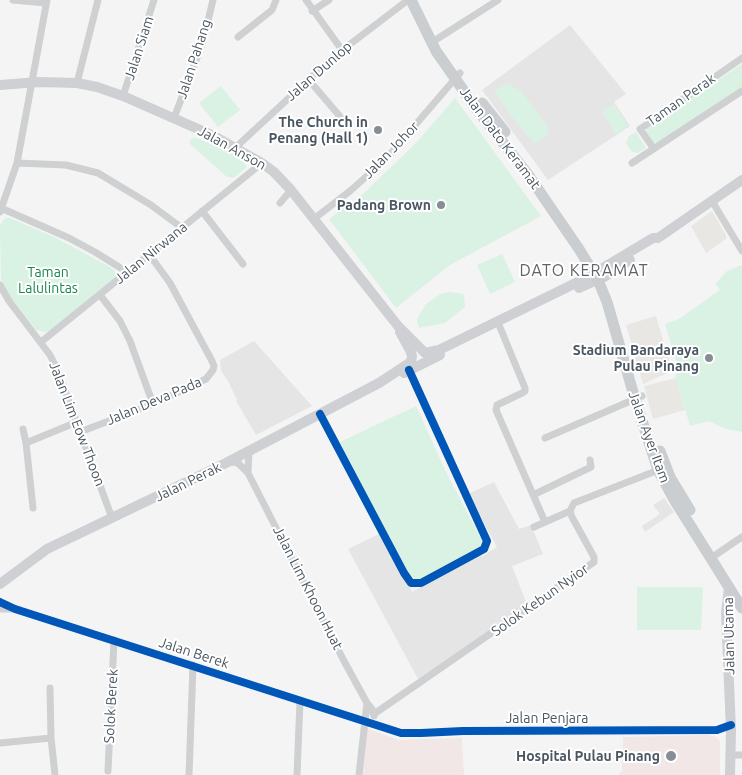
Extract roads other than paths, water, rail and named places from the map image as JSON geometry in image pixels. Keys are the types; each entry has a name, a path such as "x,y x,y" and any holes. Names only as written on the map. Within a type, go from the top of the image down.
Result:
{"main road":[{"name":"Jalan Dato Keramat","path":"410,0 436,51 457,75 599,275"},
{"name":"Jalan Dato Keramat","path":"420,0 437,39 457,75"},
{"name":"Jalan Anson","path":"0,85 32,82 77,83 97,87 174,118 262,163 274,172 315,218 398,326"},
{"name":"Jalan Perak","path":"398,326 406,332 421,350 428,353 439,350 599,275 656,242 658,238 742,180"},
{"name":"Jalan Ayer Itam","path":"599,275 638,398 675,501 742,595"},
{"name":"Jalan Perak","path":"379,383 383,383 409,370 497,323"},
{"name":"Jalan Perak","path":"0,584 47,548 226,463 379,383 411,362 410,350 401,336 398,326"},
{"name":"Jalan Ayer Itam","path":"714,556 728,587 742,608"},
{"name":"Jalan Utama","path":"728,587 726,613 732,737 730,775"}],"street":[{"path":"14,0 47,2 17,163 1,210 69,238 127,272"},
{"path":"77,83 98,0"},
{"name":"Jalan Siam","path":"123,96 154,0"},
{"name":"Jalan Pahang","path":"174,118 203,42 213,0"},
{"path":"241,35 272,10 276,0"},
{"path":"306,0 312,11 342,50"},
{"path":"312,11 329,0"},
{"name":"Jalan Dunlop","path":"235,148 308,79 342,50 410,0"},
{"path":"437,39 498,0"},
{"name":"Taman Perak","path":"654,148 640,128 742,58"},
{"name":"Jalan Johor","path":"315,218 350,191 386,159 457,75"},
{"path":"308,79 343,120"},
{"name":"Taman Perak","path":"632,163 742,91"},
{"path":"17,163 66,165 98,173 151,205 182,228"},
{"name":"Jalan Nirwana","path":"41,342 262,163"},
{"path":"280,203 291,190"},
{"path":"712,201 742,251"},
{"path":"202,211 243,264"},
{"name":"Jalan Deva Pada","path":"80,432 153,404 206,379 214,366 170,283 149,254"},
{"name":"Jalan Lim Eow Thoon","path":"0,285 8,301 41,342 57,369 112,518"},
{"path":"100,295 123,328 153,404"},
{"path":"497,323 525,391 496,405 496,410 545,522"},
{"path":"320,414 404,574 412,583 421,583 484,549 487,541 409,370"},
{"path":"545,438 638,398"},
{"path":"26,442 77,422"},
{"path":"23,429 33,508"},
{"name":"Jalan Lim Khoon Huat","path":"249,451 248,473 374,714"},
{"path":"533,495 591,467 590,460"},
{"path":"226,463 234,462 239,464 248,473"},
{"path":"534,527 570,511 574,503 662,469"},
{"name":"Solok Kebun Nyior","path":"374,714 594,562 594,557 570,511"},
{"path":"714,556 742,538"},
{"name":"Jalan Berek","path":"0,602 15,609 365,720"},
{"name":"Jalan Berek","path":"0,609 15,609"},
{"name":"Solok Berek","path":"108,772 114,640"},
{"path":"189,775 193,665"},
{"path":"50,688 51,738 55,775"},
{"path":"297,775 300,700"},
{"path":"359,775 367,703"},
{"path":"374,714 374,724"},
{"name":"Jalan Penjara","path":"365,720 391,730 407,733 463,730 717,730 731,725"},
{"name":"Jalan Penjara","path":"717,730 732,737"},
{"path":"0,743 51,738"},
{"path":"731,755 742,755"}],"place":[{"name":"The Church in Penang (Hall 1)","path":"378,130"},
{"name":"Padang Brown","path":"441,205"},
{"name":"Stadium Bandaraya Pulau Pinang","path":"709,358"},
{"name":"Hospital Pulau Pinang","path":"671,756"}],"district":[{"name":"DATO KERAMAT","path":"584,271"}],"park label":[{"name":"Taman Lalulintas","path":"48,280"}]}
